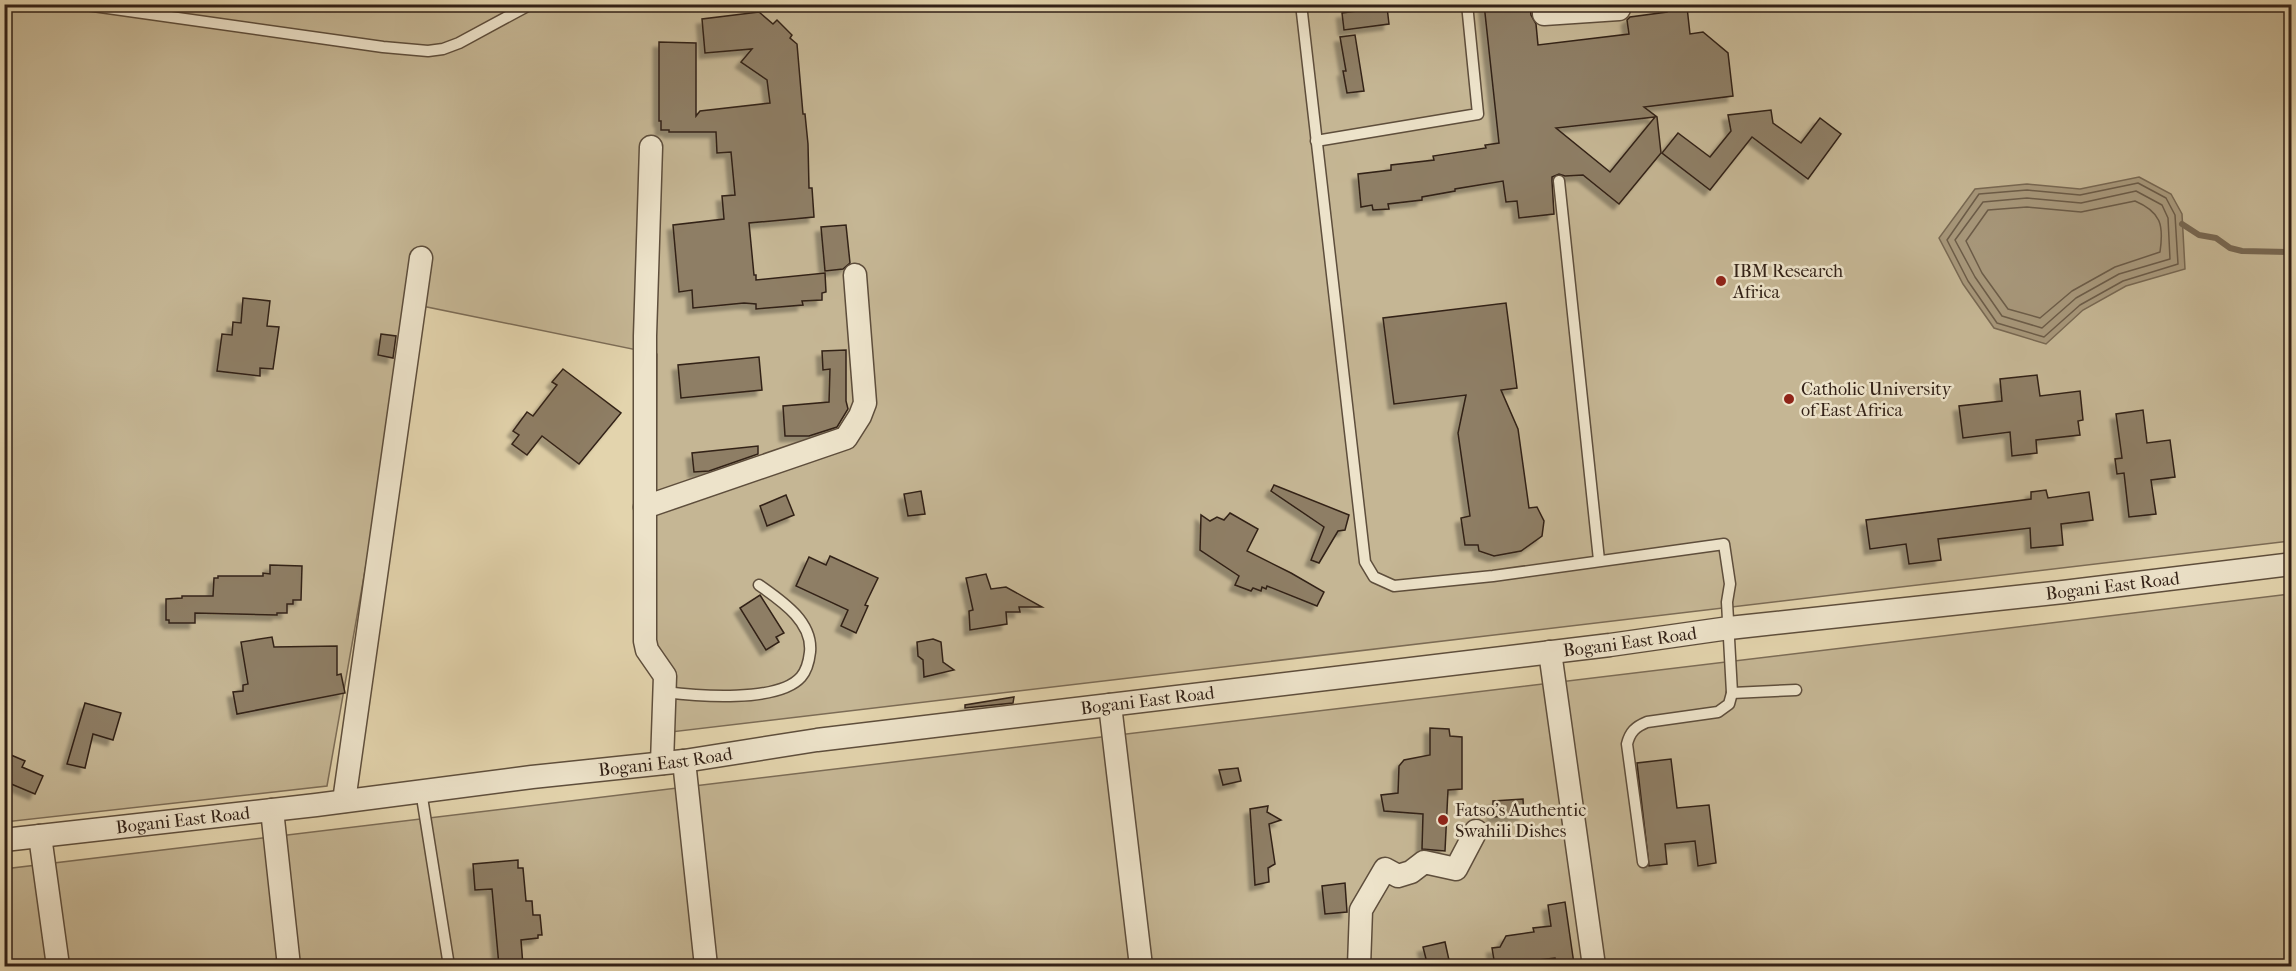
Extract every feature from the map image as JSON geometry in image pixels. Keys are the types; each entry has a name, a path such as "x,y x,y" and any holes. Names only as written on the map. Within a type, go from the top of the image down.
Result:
{"street":[{"path":"1544,4 1544,14 1619,9 1618,4"},
{"path":"651,147 645,336 645,641 649,654 663,671 673,762 706,966"},
{"path":"344,801 421,258"},
{"path":"645,507 846,438 860,416 865,403 855,275"},
{"name":"Bogani East Road","path":"4,840 673,762 816,740 1550,652 1729,628 2063,592 2292,564"},
{"path":"1550,652 1594,966"},
{"path":"1110,705 1141,966"},
{"path":"272,810 289,966"},
{"path":"1359,966 1361,910 1385,868 1398,876 1411,872 1424,862 1456,868 1476,831"},
{"path":"40,836 58,966"}],"lane":[{"path":"79,4 383,47 428,51 459,43 531,4"},
{"path":"1301,4 1365,562 1374,577 1394,586 1493,576 1724,544 1730,584 1727,602 1732,693 1729,704 1718,712 1647,722 1636,727 1630,734 1627,744 1643,862"},
{"path":"1316,141 1478,114 1467,4"},
{"path":"1559,181 1599,560"},
{"path":"665,692 704,696 749,695 782,688 800,678 808,665 810,645 804,625 781,600 759,585"},
{"path":"1732,693 1796,690"},
{"path":"421,791 449,966"}],"shaded area":[{"path":"4,5 2291,5 2291,541 654,734 657,354 412,304 327,786 5,822"},
{"path":"2291,594 2291,966 5,966 4,869"}],"water":[{"path":"2139,177 2171,194 2182,214 2185,269 2126,286 2083,310 2046,344 1994,328 1963,284 1939,238 1975,189 2027,184 2080,189"}],"building":[{"path":"1484,4 1530,4 1531,15 1536,24 1538,45 1629,34 1627,20 1630,17 1687,7 1690,34 1703,32 1728,53 1733,96 1644,107 1657,117 1661,153 1619,204 1583,175 1559,174 1552,177 1554,214 1519,218 1517,201 1506,202 1503,181 1455,189 1455,191 1422,197 1422,200 1388,204 1389,209 1373,210 1372,205 1361,207 1358,174 1391,170 1391,165 1434,160 1433,156 1486,148 1485,145 1499,143","holes":["1655,117 1610,172 1556,128"]},
{"path":"1387,7 1389,24 1344,30 1342,13"},
{"path":"759,12 773,24 777,20 792,35 790,38 797,44 808,144 809,188 812,188 814,217 749,223 754,275 756,275 756,280 825,273 826,292 822,293 822,300 802,301 803,305 756,309 756,304 744,303 693,308 692,290 679,292 673,225 724,219 722,196 735,195 731,152 717,153 716,132 661,130 659,42 696,43 696,116 700,111 770,103 767,80 741,62 752,49 705,53 702,19"},
{"path":"1355,35 1364,91 1347,93 1340,37"},
{"path":"1771,110 1773,123 1801,143 1820,118 1841,134 1808,179 1752,137 1710,190 1662,153 1678,133 1710,157 1731,131 1728,115"},
{"path":"846,225 850,263 843,269 825,271 821,227"},
{"path":"243,298 270,301 267,326 279,327 273,369 260,368 260,376 217,371 222,334 232,335 233,322 241,323"},
{"path":"1506,303 1517,388 1501,390 1518,429 1529,508 1537,507 1544,521 1542,536 1521,551 1494,556 1479,551 1478,545 1465,545 1461,518 1470,516 1458,433 1466,395 1394,404 1383,318"},
{"path":"381,334 396,336 393,358 378,355"},
{"path":"846,350 848,409 837,427 809,436 785,436 783,406 829,402 830,369 823,370 822,351"},
{"path":"759,357 762,390 681,398 678,365"},
{"path":"563,369 621,413 579,464 542,436 527,455 512,444 519,435 513,431 527,412 533,416 557,385 552,382"},
{"path":"2037,375 2040,396 2080,391 2083,420 2078,421 2080,435 2036,440 2037,453 2012,456 2010,432 1963,438 1959,406 2002,401 2000,379"},
{"path":"2143,410 2147,443 2170,440 2175,477 2151,480 2156,514 2129,517 2124,473 2117,474 2115,459 2122,458 2116,414"},
{"path":"758,446 758,454 709,471 694,472 692,453"},
{"path":"1274,485 1349,515 1345,530 1338,531 1319,563 1311,560 1324,527 1271,491"},
{"path":"2046,490 2048,498 2089,492 2093,520 2061,524 2063,545 2031,548 2030,528 1938,539 1941,560 1909,564 1906,544 1870,549 1866,520 2031,499 2031,492"},
{"path":"921,491 925,514 908,516 904,494"},
{"path":"786,495 794,515 767,526 760,506"},
{"path":"1230,513 1258,529 1247,551 1324,592 1317,606 1267,586 1266,589 1262,587 1261,591 1253,588 1251,591 1235,585 1239,576 1200,550 1201,515 1210,521 1217,517 1224,520"},
{"path":"830,556 878,578 865,605 868,606 856,633 841,626 848,610 796,586 809,557 826,565"},
{"path":"270,565 302,566 301,600 293,600 293,604 287,604 287,613 277,613 277,615 195,613 195,623 169,623 169,620 166,620 166,599 182,598 182,596 213,596 214,578 218,576 263,576 263,573 270,574"},
{"path":"986,574 991,589 1006,587 1042,607 1019,607 1020,612 1006,612 1007,624 970,630 969,611 973,610 966,578"},
{"path":"760,595 784,633 776,637 779,642 766,650 740,608"},
{"path":"272,637 274,647 337,646 337,675 341,674 345,693 237,714 233,692 243,691 243,685 248,684 241,642"},
{"path":"933,639 941,642 943,662 954,670 924,677 923,660 918,656 917,642"},
{"path":"1014,697 1013,703 965,708 965,705"},
{"path":"85,703 121,713 113,740 93,734 85,768 67,764"},
{"path":"1430,728 1449,729 1450,736 1462,737 1462,789 1448,790 1445,851 1422,849 1423,814 1384,811 1381,795 1398,793 1399,766 1404,760 1430,755"},
{"path":"4,752 25,761 22,767 43,776 35,794 4,781"},
{"path":"1671,759 1677,808 1709,805 1716,863 1698,866 1695,841 1665,844 1667,864 1649,866 1637,763"},
{"path":"1238,768 1241,781 1223,785 1219,770"},
{"path":"1523,799 1524,815 1493,817 1493,801"},
{"path":"1268,806 1267,812 1281,820 1269,824 1275,864 1268,868 1269,882 1255,885 1250,809"},
{"path":"518,860 518,868 523,868 526,901 532,901 533,915 540,915 542,935 538,935 538,938 521,940 523,966 499,966 492,889 475,890 473,864"},
{"path":"1345,883 1347,912 1325,914 1322,886"},
{"path":"1565,902 1574,964 1557,966 1555,958 1522,962 1513,964 1513,966 1495,966 1492,948 1500,947 1506,936 1534,932 1533,928 1551,926 1548,905"},
{"path":"1445,942 1449,960 1427,963 1423,947"}],"waterway":[{"path":"2182,224 2199,235 2216,238 2230,248 2242,251 2292,252"}],"place":[{"name":"IBM Research Africa","path":"1721,281"},
{"name":"Catholic University of East Africa","path":"1789,399"},
{"name":"Fatso's Authentic Swahili Dishes","path":"1443,820"}]}
